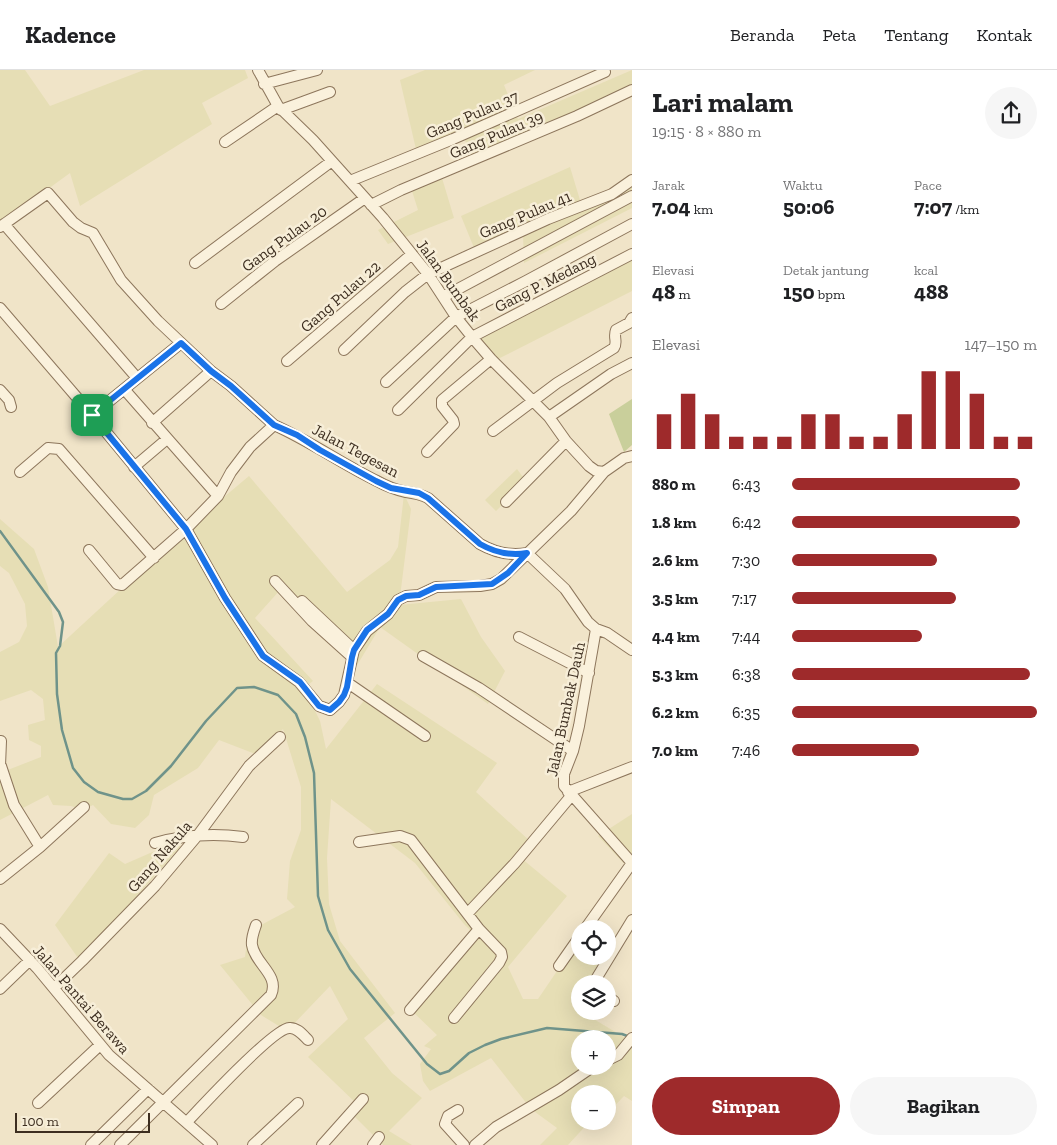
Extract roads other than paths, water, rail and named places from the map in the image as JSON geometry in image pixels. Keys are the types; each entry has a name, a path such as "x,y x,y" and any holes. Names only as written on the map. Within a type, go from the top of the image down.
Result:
{"street":[{"name":"Jalan Bumbak","path":"258,70 264,84 279,108 332,161 412,254 472,337 491,359 549,417 566,442 592,469 604,472"},
{"path":"264,84 317,70"},
{"name":"Gang Pulau 37","path":"350,181 453,139 605,72"},
{"name":"Gang Pulau 39","path":"368,202 402,190 632,90"},
{"path":"225,142 279,108 330,92"},
{"path":"195,263 332,161"},
{"name":"Gang Pulau 41","path":"344,350 405,292 428,274 548,219 612,194 632,180"},
{"name":"Jalan Tegesan","path":"2,226 48,193 73,222 93,233 121,280 158,321 211,371 231,386 274,425 297,435 376,481 391,488 419,493 428,498 489,550 517,555 527,553"},
{"path":"443,297 632,196"},
{"name":"Gang Pulau 20","path":"222,304 275,261 368,202"},
{"path":"386,382 456,317 632,224"},
{"path":"2,226 137,378"},
{"name":"Gang Pulau 22","path":"287,361 412,254"},
{"name":"Gang P. Medang","path":"398,410 472,337 632,254"},
{"path":"0,308 186,529 225,598 263,656 300,682 319,706 330,710 344,695 353,653 367,630 388,614 393,606 402,598 419,595 436,587 492,584 508,573 571,511 604,472 624,458 632,456"},
{"path":"493,431 533,400 614,348 616,344 614,336 616,330 629,323 632,318"},
{"path":"92,415 181,343"},
{"path":"427,452 454,424 442,406 442,400 491,359"},
{"path":"549,417 611,374 632,363"},
{"path":"152,423 211,371"},
{"path":"0,390 9,400 10,406"},
{"path":"124,390 218,496"},
{"path":"89,550 117,584 122,585 186,529 218,496 230,472 274,425"},
{"path":"134,467 167,439"},
{"path":"506,502 566,442"},
{"path":"20,472 48,448 59,449 154,558"},
{"name":"Jalan Bumbak Dauh","path":"527,553 564,589 588,622 596,629 580,726 563,780 564,786 570,794 632,863"},
{"path":"275,580 312,621 353,653"},
{"path":"300,599 353,653"},
{"path":"596,629 611,636 632,650"},
{"path":"519,637 589,673"},
{"path":"423,656 479,688 573,751"},
{"path":"348,683 425,736"},
{"name":"Gang Nakula","path":"54,988 155,886 198,835 249,766 280,737"},
{"path":"1,740 1,766 14,805 40,847"},
{"path":"468,913 509,870 570,794 632,767"},
{"path":"0,879 84,808"},
{"path":"155,843 177,837 198,835 224,834 242,836"},
{"path":"359,842 400,836 411,840 479,929 501,952 502,957 499,963 454,1018"},
{"path":"591,920 632,863"},
{"path":"598,975 632,920"},
{"path":"120,1145 271,995 274,986 273,980 256,957 252,944 256,925"},
{"name":"Jalan Pantai Berawa","path":"0,929 54,988 100,1046 119,1065 187,1122 206,1143"},
{"path":"410,1010 479,929"},
{"path":"558,966 571,948"},
{"path":"0,989 30,960"},
{"path":"187,1122 249,1059 281,1030 295,1029 308,1040"},
{"path":"616,1056 630,1042"},
{"path":"38,1103 100,1046"},
{"path":"475,1145 496,1127 581,1075"},
{"path":"91,1145 148,1090"},
{"path":"322,1145 363,1099"},
{"path":"253,1145 298,1103"},
{"path":"458,1110 448,1116 444,1124 464,1145"}],"waterway":[{"path":"0,531 59,612 63,622 60,646 56,653 57,694 62,730 73,768 84,782 98,792 123,799 132,799 146,791 171,766 206,721 237,688 254,687 278,695 296,714 305,737 314,773 318,896 328,930 350,969 427,1064 440,1074 449,1071 469,1053 485,1045 501,1039 547,1028 622,1034 630,1037"}]}
